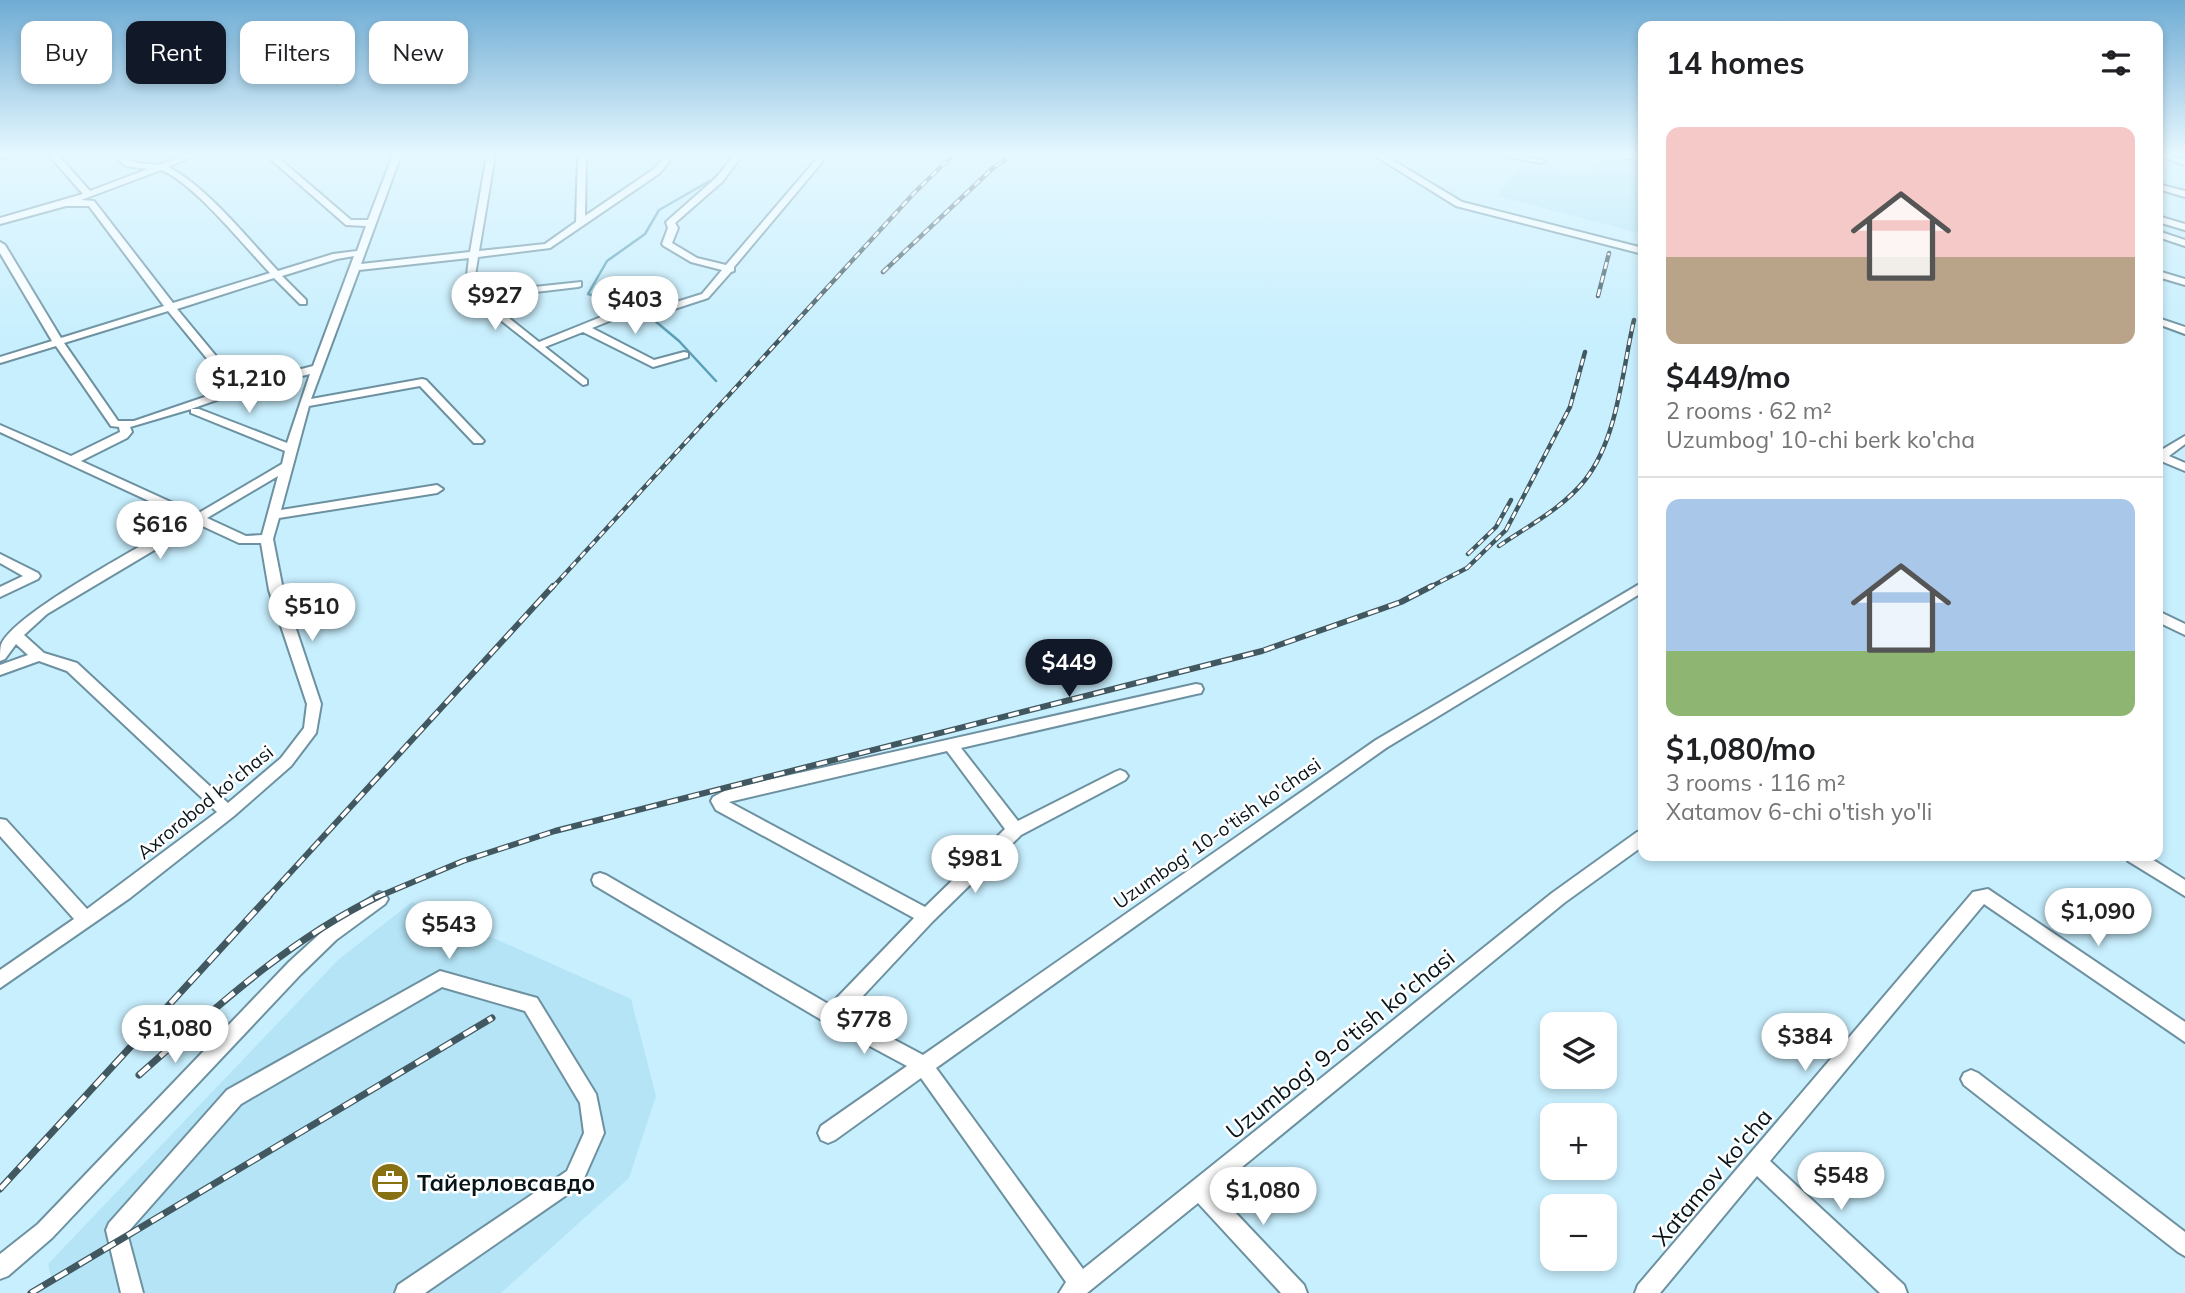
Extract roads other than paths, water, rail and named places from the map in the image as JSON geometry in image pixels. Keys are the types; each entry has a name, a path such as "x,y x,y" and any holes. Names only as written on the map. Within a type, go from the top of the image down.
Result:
{"street":[{"path":"0,221 21,215"},
{"path":"100,215 171,308 238,389"},
{"path":"220,215 275,276 303,302"},
{"path":"340,215 349,223 373,223"},
{"name":"Axrorobod ko'chasi","path":"0,980 86,920 228,811 298,748 311,729 315,711 276,590 267,539 304,404 376,215"},
{"path":"480,215 468,287 583,382"},
{"path":"580,215 580,223"},
{"path":"355,268 541,247 591,215"},
{"path":"678,215 670,222 673,228 667,244 694,260 731,268"},
{"path":"538,346 610,317 655,312 705,296 774,215"},
{"path":"1503,215 1638,250"},
{"path":"2163,221 2185,228"},
{"path":"2163,236 2185,243"},
{"path":"0,245 58,342 115,424 124,426 238,389 319,368"},
{"path":"0,360 336,256 360,254"},
{"path":"2163,275 2185,282"},
{"path":"476,296 578,284"},
{"path":"2163,323 2185,331"},
{"path":"584,328 653,364 684,355"},
{"path":"304,404 422,382 478,441"},
{"path":"195,411 292,449"},
{"path":"71,461 123,436 126,432 124,426"},
{"path":"0,428 244,540 267,539"},
{"path":"2163,453 2185,439"},
{"path":"2163,458 2185,467"},
{"path":"0,656 15,635 42,611 287,466"},
{"path":"274,515 437,489"},
{"path":"0,558 33,576 0,593"},
{"name":"Uzumbog' 10-o'tish ko'chasi","path":"828,1133 1381,744 1638,589"},
{"path":"2163,620 2185,630"},
{"path":"15,635 39,656 72,667 228,811"},
{"path":"0,670 39,656"},
{"path":"927,916 722,806 719,801 728,795 1196,689"},
{"path":"950,744 1015,830"},
{"path":"832,1016 927,916 1015,830 1120,776"},
{"path":"0,825 86,920"},
{"name":"Uzumbog' 9-o'tish ko'chasi","path":"1075,1288 1200,1190 1558,898 1638,841"},
{"path":"2142,861 2185,890"},
{"path":"600,880 832,1016 923,1065 1075,1288"},
{"name":"Xatamov ko'cha","path":"1646,1293 1979,897 1988,896 2185,1034"},
{"path":"0,1268 45,1231 295,968 330,935 379,899"},
{"path":"132,1293 116,1230 234,1097 440,979 531,1004 589,1101 594,1133 574,1178 412,1292"},
{"path":"1971,1079 2185,1245"},
{"path":"1756,1162 1896,1293"},
{"path":"1200,1190 1296,1293"}],"waterway":[{"path":"641,310 588,294 607,261 645,234 656,215"},
{"path":"648,315 679,341 716,381"}],"railway":[{"path":"552,588 894,215"},
{"path":"883,272 943,215"},
{"path":"1598,296 1609,253"},
{"path":"1499,546 1566,499 1585,480 1596,463 1612,424 1634,320"},
{"path":"1428,588 1467,568 1506,530 1570,407 1585,352"},
{"path":"1468,554 1496,527 1511,500"},
{"path":"267,898 553,586"},
{"path":"376,897 463,861 555,831 1262,651 1401,602 1432,586"},
{"path":"0,1189 269,896"},
{"path":"139,1075 253,977 314,933 376,897"},
{"path":"31,1293 492,1018"}],"place":[{"name":"Тайерловсавдо","path":"390,1182"}]}
